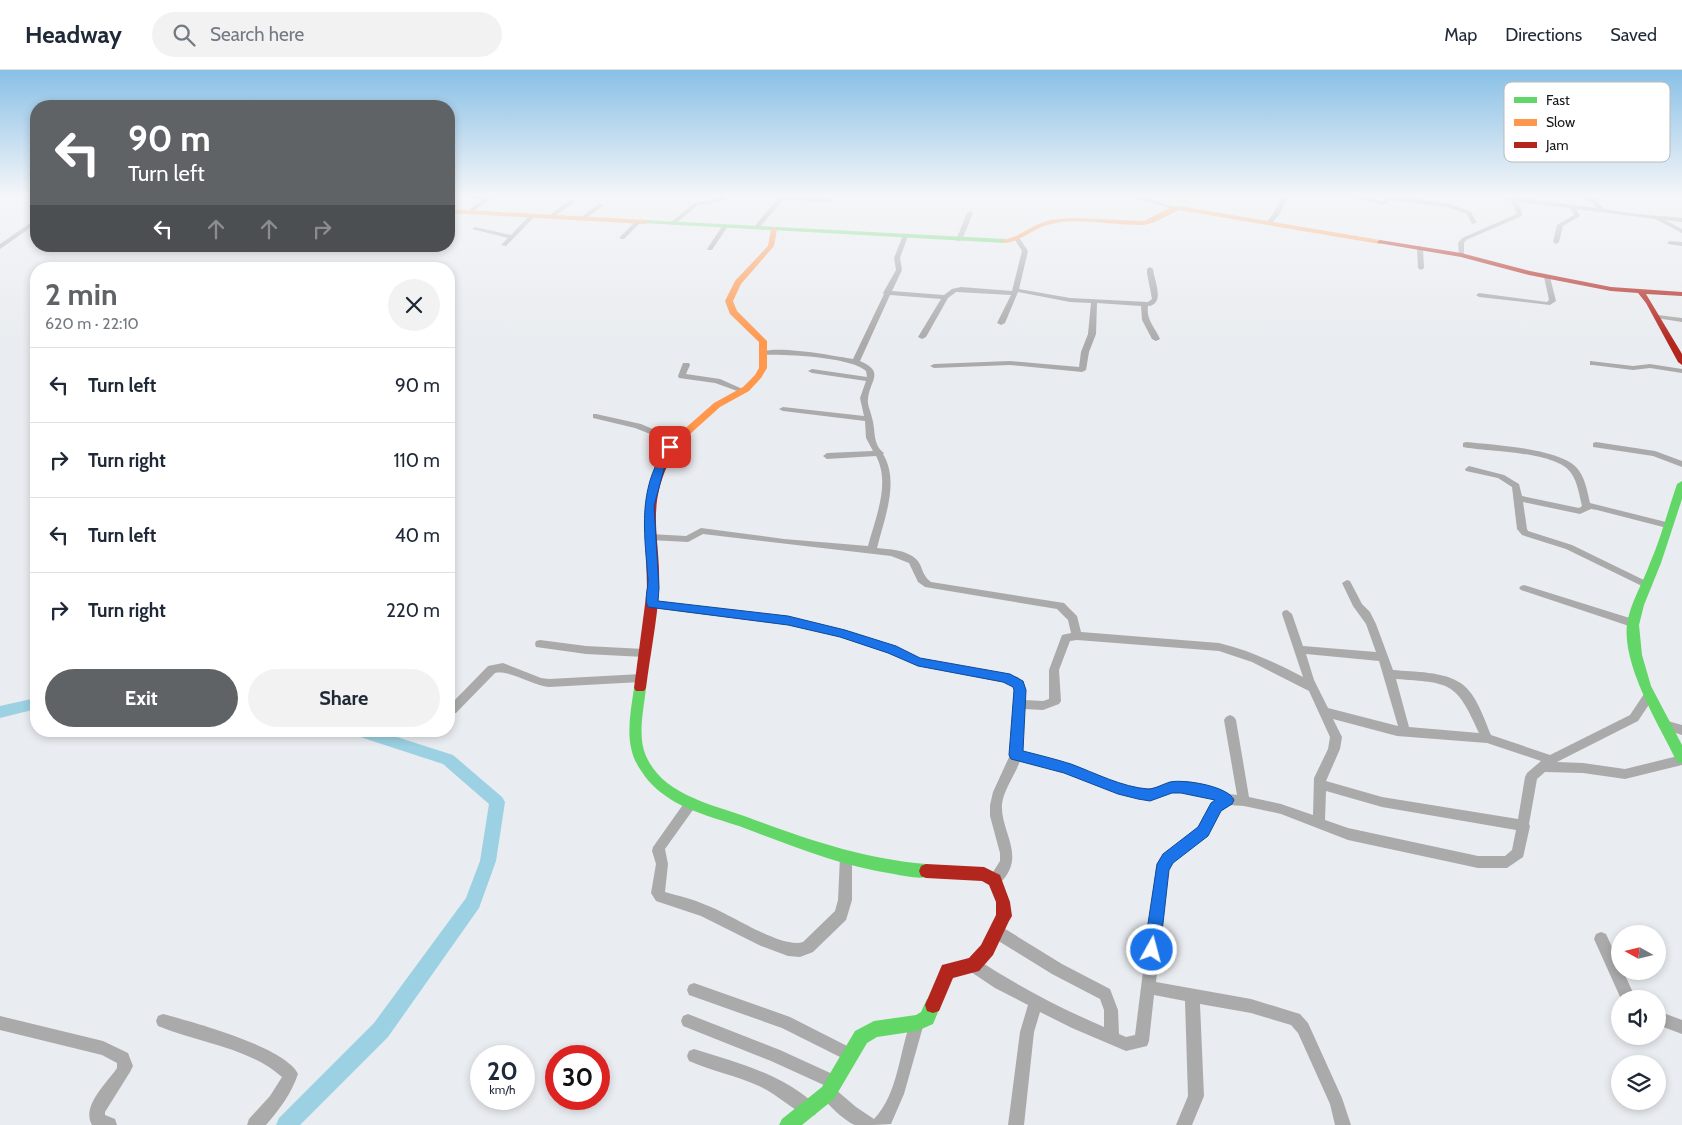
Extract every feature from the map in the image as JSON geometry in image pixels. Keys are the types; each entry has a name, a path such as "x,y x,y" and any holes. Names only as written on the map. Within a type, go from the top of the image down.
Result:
{"street":[{"path":"710,249 712,245"},
{"path":"771,245 738,283 729,301 733,312 763,342 763,368 753,383 717,406 676,440 659,469 652,488 649,506 654,588 641,678 636,739 638,755 650,773 665,788 691,803 813,848 899,870 984,874 995,880 1003,902 1004,916 987,950 974,965 948,971 927,1018 917,1022 874,1029 861,1037 831,1087 809,1110 788,1125"},
{"path":"856,362 886,293 899,270 897,258 902,245"},
{"path":"1001,322 1016,292 1025,252 1021,245"},
{"path":"1402,245 1461,255 1547,277 1611,289 1682,294"},
{"path":"1461,245 1461,255"},
{"path":"1420,248 1421,268"},
{"path":"886,293 945,296 958,289 1016,292 1094,302 1145,304 1153,303 1155,299 1150,280 1150,269"},
{"path":"1478,295 1548,304 1553,301 1547,277"},
{"path":"1641,292 1658,317 1682,362"},
{"path":"922,336 929,322 939,310 945,296"},
{"path":"934,366 979,362 1082,370 1085,352 1092,334 1094,302"},
{"path":"1145,304 1143,317 1146,324 1155,333 1156,338"},
{"path":"1658,317 1682,320"},
{"path":"763,353 796,352 856,362 863,364 867,369 871,380 863,396 869,419 871,440 880,453 886,467 880,517 872,550"},
{"path":"1593,363 1632,368 1650,366 1682,371"},
{"path":"686,365 682,376 717,381 743,391"},
{"path":"812,371 871,380"},
{"path":"783,409 869,419"},
{"path":"596,416 645,428 676,440"},
{"path":"1466,445 1552,458 1566,464 1576,473 1587,508"},
{"path":"1596,445 1655,454 1682,464"},
{"path":"827,456 880,453"},
{"path":"1469,469 1507,479 1516,486 1522,529 1525,533 1569,547 1647,585"},
{"path":"1325,712 1405,732 1487,738 1547,764 1624,774 1682,759 1648,697 1635,658 1632,622 1639,600 1662,546 1671,509 1682,484"},
{"path":"1519,498 1572,510 1597,507 1667,525"},
{"path":"650,537 688,539 701,530 794,543 872,550 909,558 913,561 921,580 928,585 1060,606 1073,619 1077,636"},
{"path":"1347,583 1358,606 1371,624 1389,674 1405,732"},
{"path":"1524,588 1632,622"},
{"path":"652,604 788,621 841,633 892,650 918,662 1006,677 1019,684 1016,755 1014,765 996,803 997,824 1007,852 1008,862 1004,872 995,880"},
{"path":"1287,614 1313,688 1336,738 1334,749 1320,778 1319,823"},
{"path":"1019,704 1041,705 1051,704 1055,701 1054,670 1066,638 1077,636 1219,647 1268,664 1313,688"},
{"path":"540,644 586,650 644,653"},
{"path":"1298,649 1382,656"},
{"path":"455,707 497,667 540,682 549,683 641,678"},
{"path":"1389,674 1445,681 1459,688 1487,738"},
{"path":"1016,755 1065,768 1118,788 1138,793 1150,795 1171,787 1212,792 1227,800 1244,801 1281,809 1348,834 1478,862 1507,862 1518,853 1531,777 1547,764 1634,718 1648,697"},
{"path":"1230,720 1244,801"},
{"path":"1664,725 1682,730"},
{"path":"1319,784 1382,802 1524,826"},
{"path":"974,965 1000,984 1077,1023 1126,1044 1142,1042 1162,868 1168,858 1203,832 1216,807 1227,800"},
{"path":"691,803 659,846 658,851 662,864 658,893 661,897 704,910 762,939 788,949 800,950 808,947 841,915 846,900 846,857"},
{"path":"997,932 1057,969 1105,994 1111,1010 1112,1038"},
{"path":"1600,939 1625,990"},
{"path":"1147,987 1251,1006 1295,1019 1303,1028 1330,1086 1343,1125"},
{"path":"694,990 786,1022 850,1055"},
{"path":"1184,1125 1196,1096 1192,996"},
{"path":"1016,1125 1026,1032 1036,1001"},
{"path":"163,1020 232,1043 283,1066 290,1074 286,1088 279,1100 254,1125"},
{"path":"688,1021 775,1055 831,1087 850,1113 869,1125"},
{"path":"1666,1021 1682,1027"},
{"path":"879,1125 884,1123 895,1097 917,1022"},
{"path":"0,1023 103,1048 119,1055 124,1060 125,1066 121,1075 99,1105 96,1113 97,1118 109,1125"},
{"path":"694,1056 762,1079 783,1090 809,1110"}],"waterway":[{"path":"0,712 30,705"},
{"path":"286,1125 381,1030 473,902 488,861 497,802 448,759 378,737"}],"traffic: fast":[{"path":"1682,484 1656,563 1638,605 1633,625 1636,655 1645,686 1682,758"},
{"path":"640,688 636,732 639,756 661,785 673,794 701,808 832,854 879,865 926,871"},
{"path":"788,1125 828,1093 861,1037 874,1029 917,1023 927,1018 933,1005"}],"traffic: slow":[{"path":"666,458 676,441 717,405 746,389 763,368 763,341 733,312 729,301 738,283 771,245"}],"traffic: jam":[{"path":"1400,245 1461,255 1529,273 1611,289 1682,294"},
{"path":"1641,292 1649,302 1682,362"},
{"path":"640,688 653,589 650,507 657,475 666,458"},
{"path":"926,871 984,874 995,880 1003,902 1004,916 987,950 973,965 948,971 933,1005"}],"route":[{"path":"670,447 652,488 649,506 649,532 654,588 652,604 788,621 841,633 892,650 918,662 1006,677 1019,684 1020,690 1016,755 1065,768 1118,788 1138,793 1150,795 1171,787 1181,787 1212,792 1227,800 1216,807 1203,832 1168,858 1162,868 1152,950"}]}
